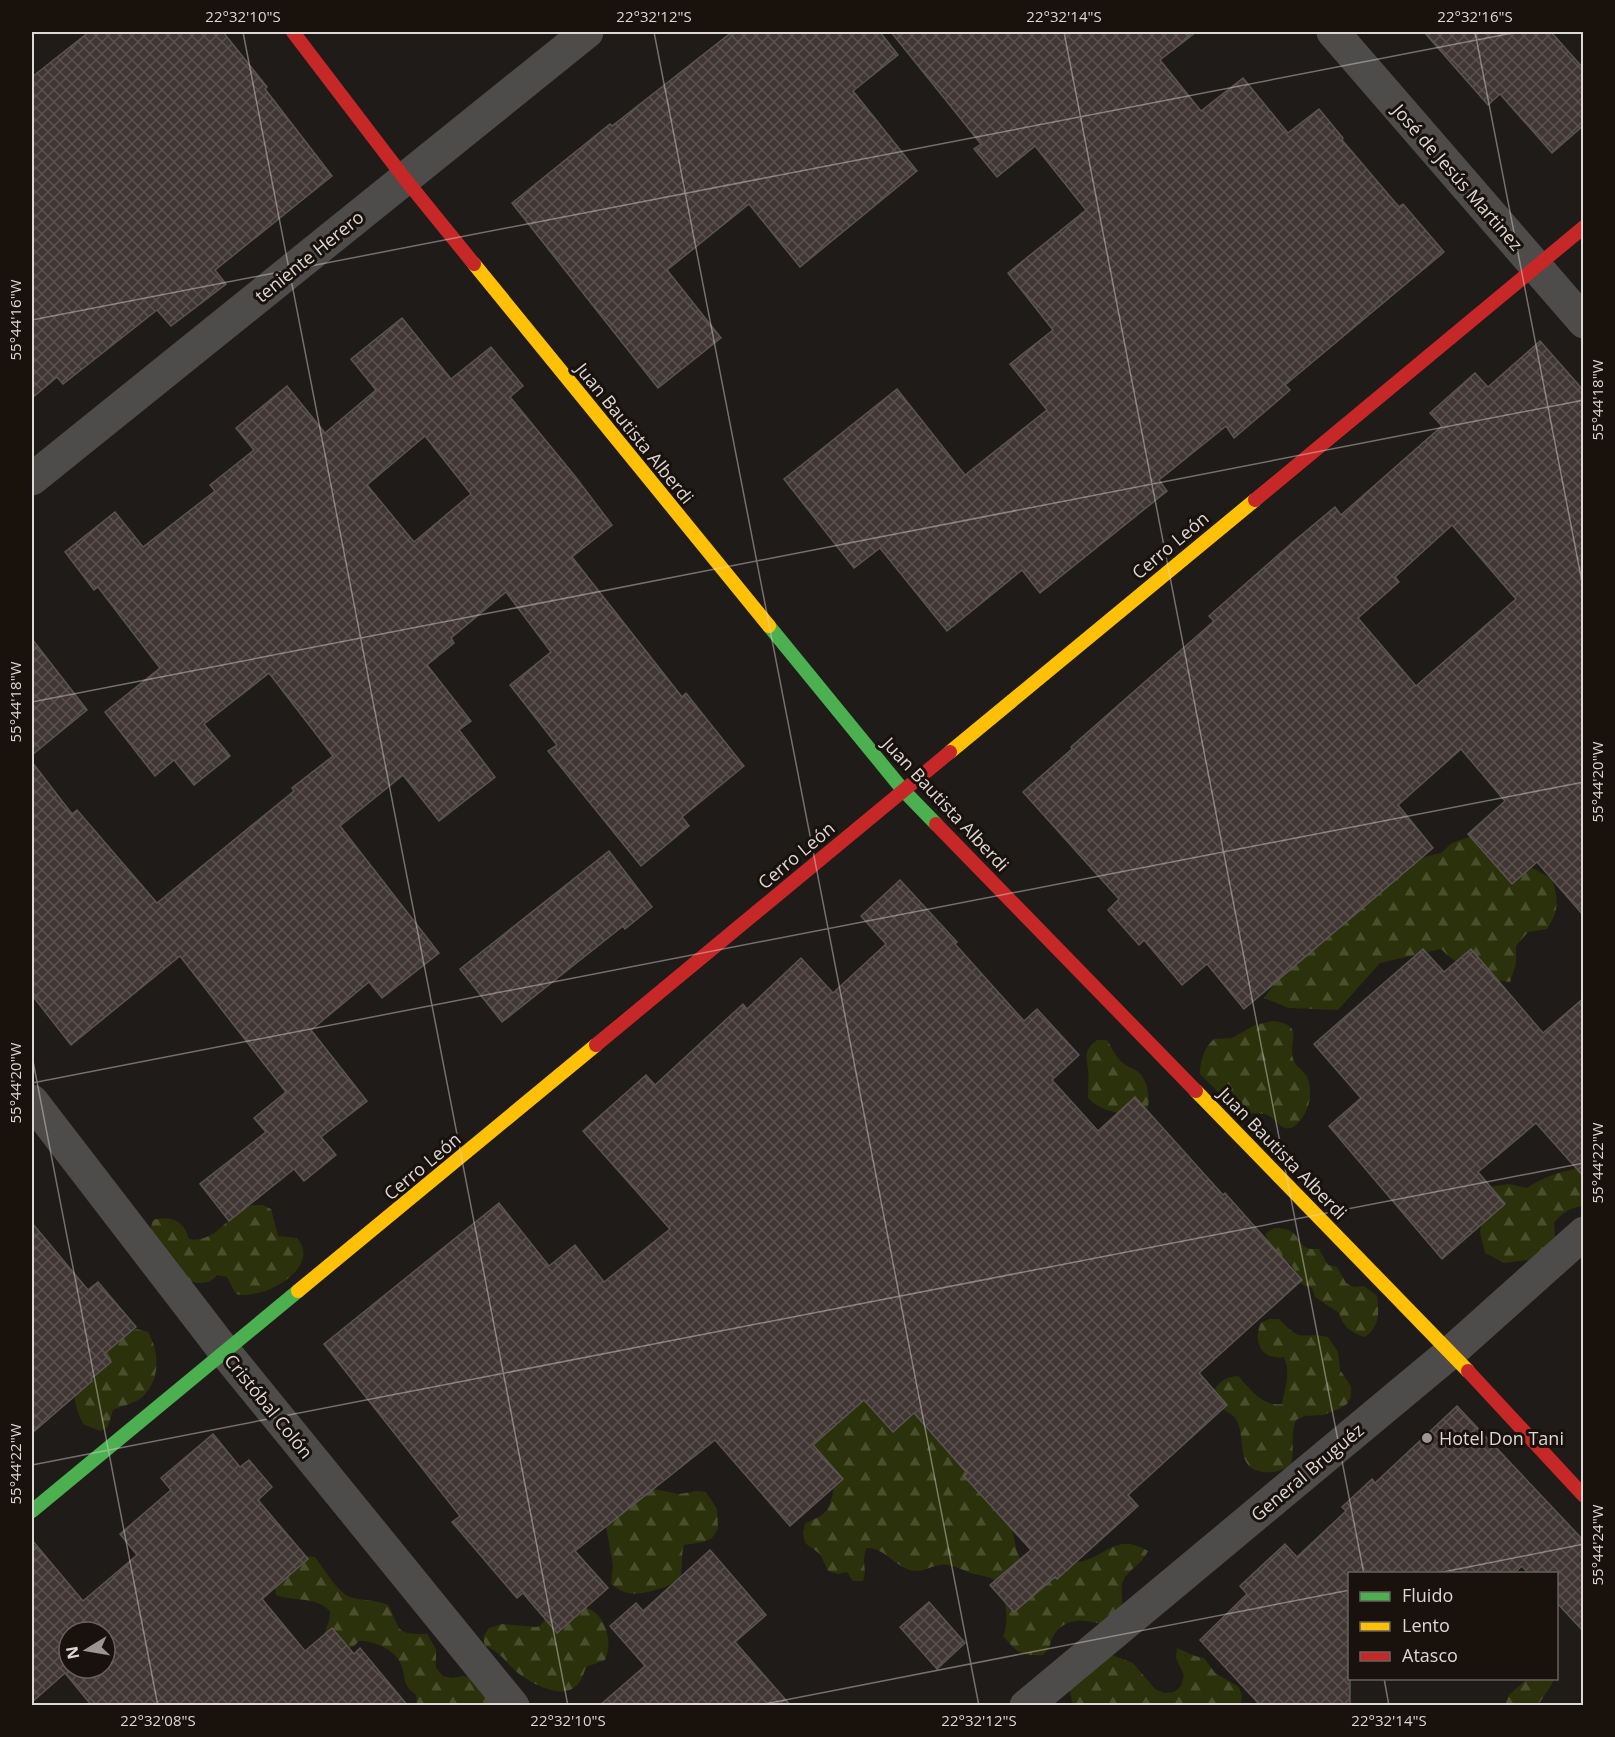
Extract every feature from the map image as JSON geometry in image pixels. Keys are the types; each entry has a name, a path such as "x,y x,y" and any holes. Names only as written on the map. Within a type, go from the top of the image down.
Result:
{"street":[{"name":"Juan Bautista Alberdi","path":"292,32 405,179 903,790 1451,1352 1584,1496"},
{"name":"teniente Herero","path":"32,479 586,32"},
{"name":"José de Jesús Martinez","path":"1333,32 1534,267 1584,322"},
{"name":"Cerro León","path":"32,1510 1584,227"},
{"name":"Cristóbal Colón","path":"32,1101 225,1352 513,1706"},
{"name":"General Bruguéz","path":"1026,1706 1451,1352 1584,1233"}],"green space":[{"path":"1475,835 1552,879 1557,899 1554,916 1547,929 1528,932 1516,946 1516,964 1510,982 1472,972 1441,949 1380,963 1338,1010 1289,1008 1264,998 1282,973 1411,860 1441,853 1452,843"},
{"path":"1273,1021 1284,1023 1293,1031 1292,1056 1296,1065 1306,1075 1310,1089 1309,1102 1304,1115 1296,1125 1288,1129 1266,1114 1241,1115 1200,1074 1203,1055 1214,1039 1232,1038 1255,1025"},
{"path":"1097,1040 1107,1040 1121,1062 1137,1071 1143,1078 1149,1102 1148,1107 1140,1113 1112,1112 1099,1107 1088,1098 1087,1053"},
{"path":"1583,1169 1583,1206 1567,1211 1557,1219 1554,1223 1555,1237 1534,1258 1504,1263 1485,1253 1480,1232 1488,1187 1509,1184 1527,1188 1550,1176"},
{"path":"263,1205 271,1209 278,1236 297,1238 303,1249 302,1260 297,1270 287,1280 261,1292 248,1295 236,1294 227,1277 217,1275 206,1283 183,1280 150,1230 153,1220 166,1218 180,1224 189,1239 199,1239 215,1232 245,1208"},
{"path":"1274,1228 1291,1231 1304,1246 1319,1249 1328,1265 1337,1267 1346,1283 1354,1287 1364,1286 1377,1296 1377,1319 1370,1333 1365,1337 1345,1326 1339,1313 1315,1297 1312,1288 1299,1281 1290,1264 1267,1246 1266,1233"},
{"path":"1269,1319 1279,1319 1298,1335 1328,1337 1338,1352 1340,1370 1351,1386 1351,1396 1347,1404 1339,1409 1323,1415 1304,1416 1296,1420 1291,1465 1278,1471 1264,1472 1254,1470 1248,1465 1243,1451 1239,1425 1232,1415 1219,1408 1214,1390 1224,1380 1238,1376 1263,1400 1282,1404 1287,1375 1284,1357 1270,1356 1265,1353 1261,1349 1258,1337 1261,1323"},
{"path":"137,1329 148,1332 155,1349 156,1367 152,1385 140,1399 113,1410 108,1427 100,1431 83,1424 75,1401 78,1378 128,1331"},
{"path":"823,1398 906,1402 1009,1515 1017,1552 1021,1560 1078,1562 1088,1560 1111,1547 1127,1544 1148,1551 1123,1581 1122,1606 1101,1624 1087,1621 1067,1623 1056,1632 1048,1650 1043,1655 1029,1655 1016,1650 1003,1636 1006,1607 998,1585 991,1578 945,1565 912,1571 878,1550 867,1548 864,1557 863,1581 853,1581 847,1572 838,1574 828,1571 820,1554 805,1543 803,1533 805,1524 825,1512 833,1493 834,1478 805,1455"},
{"path":"649,1488 679,1494 706,1492 717,1509 718,1529 712,1538 704,1542 684,1545 681,1574 673,1583 649,1592 628,1593 611,1584 613,1565 606,1527 611,1510"},
{"path":"305,1556 315,1557 345,1595 388,1605 400,1629 409,1633 427,1634 436,1649 436,1668 443,1676 482,1678 512,1705 417,1705 416,1695 406,1683 400,1662 388,1649 370,1642 359,1641 353,1647 335,1652 322,1640 330,1611 318,1603 276,1595 275,1586"},
{"path":"583,1607 597,1614 606,1628 608,1652 605,1660 586,1667 582,1678 572,1689 556,1691 539,1686 518,1673 499,1654 485,1646 483,1637 489,1628 502,1624 536,1627 540,1626 546,1618"},
{"path":"1177,1648 1204,1658 1215,1673 1239,1687 1242,1696 1241,1704 1212,1706 1195,1703 1191,1706 1073,1705 1068,1684 1107,1653 1133,1663 1156,1690 1165,1693 1174,1692 1181,1686 1184,1675 1176,1658"},
{"path":"1526,1680 1554,1680 1538,1705 1505,1705 1509,1695"}],"building":[{"path":"89,32 223,32 267,87 265,89 332,176 215,270 226,284 171,326 157,310 63,384 57,377 32,398 32,77"},
{"path":"732,32 880,32 898,55 853,91 917,171 800,267 749,204 667,270 721,338 658,388 512,203 610,124 612,126"},
{"path":"891,32 1196,32 1160,60 1201,111 1243,78 1288,133 1319,109 1399,207 1403,204 1444,252 1285,385 1290,390 1234,438 1226,426 1159,480 1167,491 1040,593 1022,570 947,631 880,548 854,568 784,479 897,389 965,475 1047,410 1010,364 1053,330 1008,273 1086,210 1035,146 997,177 974,149 981,144"},
{"path":"1424,32 1551,32 1584,69 1584,125 1552,153 1500,94 1488,105"},
{"path":"402,318 451,379 491,347 523,386 510,397 612,525 572,557 682,697 686,693 744,766 682,817 689,826 641,866 548,751 557,745 510,685 551,652 506,592 451,638 454,643 427,665 471,721 459,730 495,777 439,821 403,775 340,826 439,953 382,998 369,982 311,1030 367,1101 321,1137 336,1155 304,1181 294,1169 229,1221 200,1184 266,1132 254,1118 286,1092 180,956 71,1045 32,995 32,762 72,814 77,810 157,903 294,791 292,788 333,756 269,673 204,724 230,756 194,785 174,760 155,776 105,712 160,668 98,587 94,590 65,552 115,512 143,547 215,491 210,485 254,450 236,428 287,386 325,433 376,390 351,359","holes":["425,436 471,494 414,542 367,485"]},
{"path":"1540,341 1584,391 1584,916 1537,862 1512,884 1468,834 1505,801 1461,749 1398,805 1433,848 1244,1009 1207,964 1182,985 1144,940 1139,945 1108,910 1119,899 1023,792 1214,621 1209,616 1293,542 1335,507 1341,515 1442,426 1430,413 1475,373 1488,387","holes":["1452,525 1516,599 1416,686 1358,618 1399,582 1395,577"]},
{"path":"32,639 87,710 32,755"},
{"path":"609,851 652,907 625,929 623,926 502,1022 460,969"},
{"path":"900,880 957,942 955,944 1024,1021 1037,1009 1079,1055 1052,1080 1098,1131 1135,1097 1302,1280 1199,1373 1227,1405 1128,1495 1138,1506 1057,1579 1055,1577 1014,1612 990,1585 1031,1550 964,1476 967,1473 914,1413 893,1432 864,1400 813,1445 843,1479 790,1526 715,1440 575,1551 608,1588 557,1633 523,1593 517,1598 452,1522 460,1516 324,1344 499,1203 549,1266 575,1245 604,1282 670,1229 583,1131 646,1075 655,1085 743,1004 747,1009 801,958 833,993 886,944 861,916"},
{"path":"1423,949 1444,972 1471,949 1543,1033 1584,998 1584,1177 1536,1123 1478,1172 1505,1204 1442,1259 1329,1126 1361,1098 1314,1044"},
{"path":"32,1223 88,1290 98,1282 136,1327 104,1354 111,1362 32,1433"},
{"path":"1457,1406 1584,1541 1584,1632 1558,1604 1558,1572 1527,1572 1522,1566 1515,1572 1348,1572 1350,1706 1261,1706 1200,1640 1247,1594 1240,1586 1285,1544 1297,1557 1346,1511 1342,1507 1372,1479 1375,1483"},
{"path":"213,1434 240,1467 249,1460 272,1487 258,1500 308,1559 262,1599 305,1651 332,1628 354,1654 360,1648 408,1706 92,1706 71,1680 117,1680 117,1620 57,1620 57,1680 32,1702 32,1540 83,1601 137,1555 120,1534 171,1490 161,1478"},
{"path":"710,1550 766,1615 735,1642 791,1706 599,1706 645,1666 610,1626 636,1603 643,1611"},
{"path":"929,1602 965,1643 937,1669 900,1627"}],"traffic: fast":[{"path":"769,626 903,790 936,824"},
{"path":"32,1511 298,1291"}],"traffic: slow":[{"path":"474,264 769,626"},
{"path":"950,752 1255,500"},
{"path":"298,1291 596,1045"},
{"path":"1196,1091 1468,1371"}],"traffic: jam":[{"path":"293,32 405,179 474,264"},
{"path":"1255,500 1584,227"},
{"path":"596,1045 950,752"},
{"path":"936,824 1196,1091"},
{"path":"1468,1371 1584,1496"}],"place":[{"name":"Hotel Don Tani","path":"1427,1438"}]}
